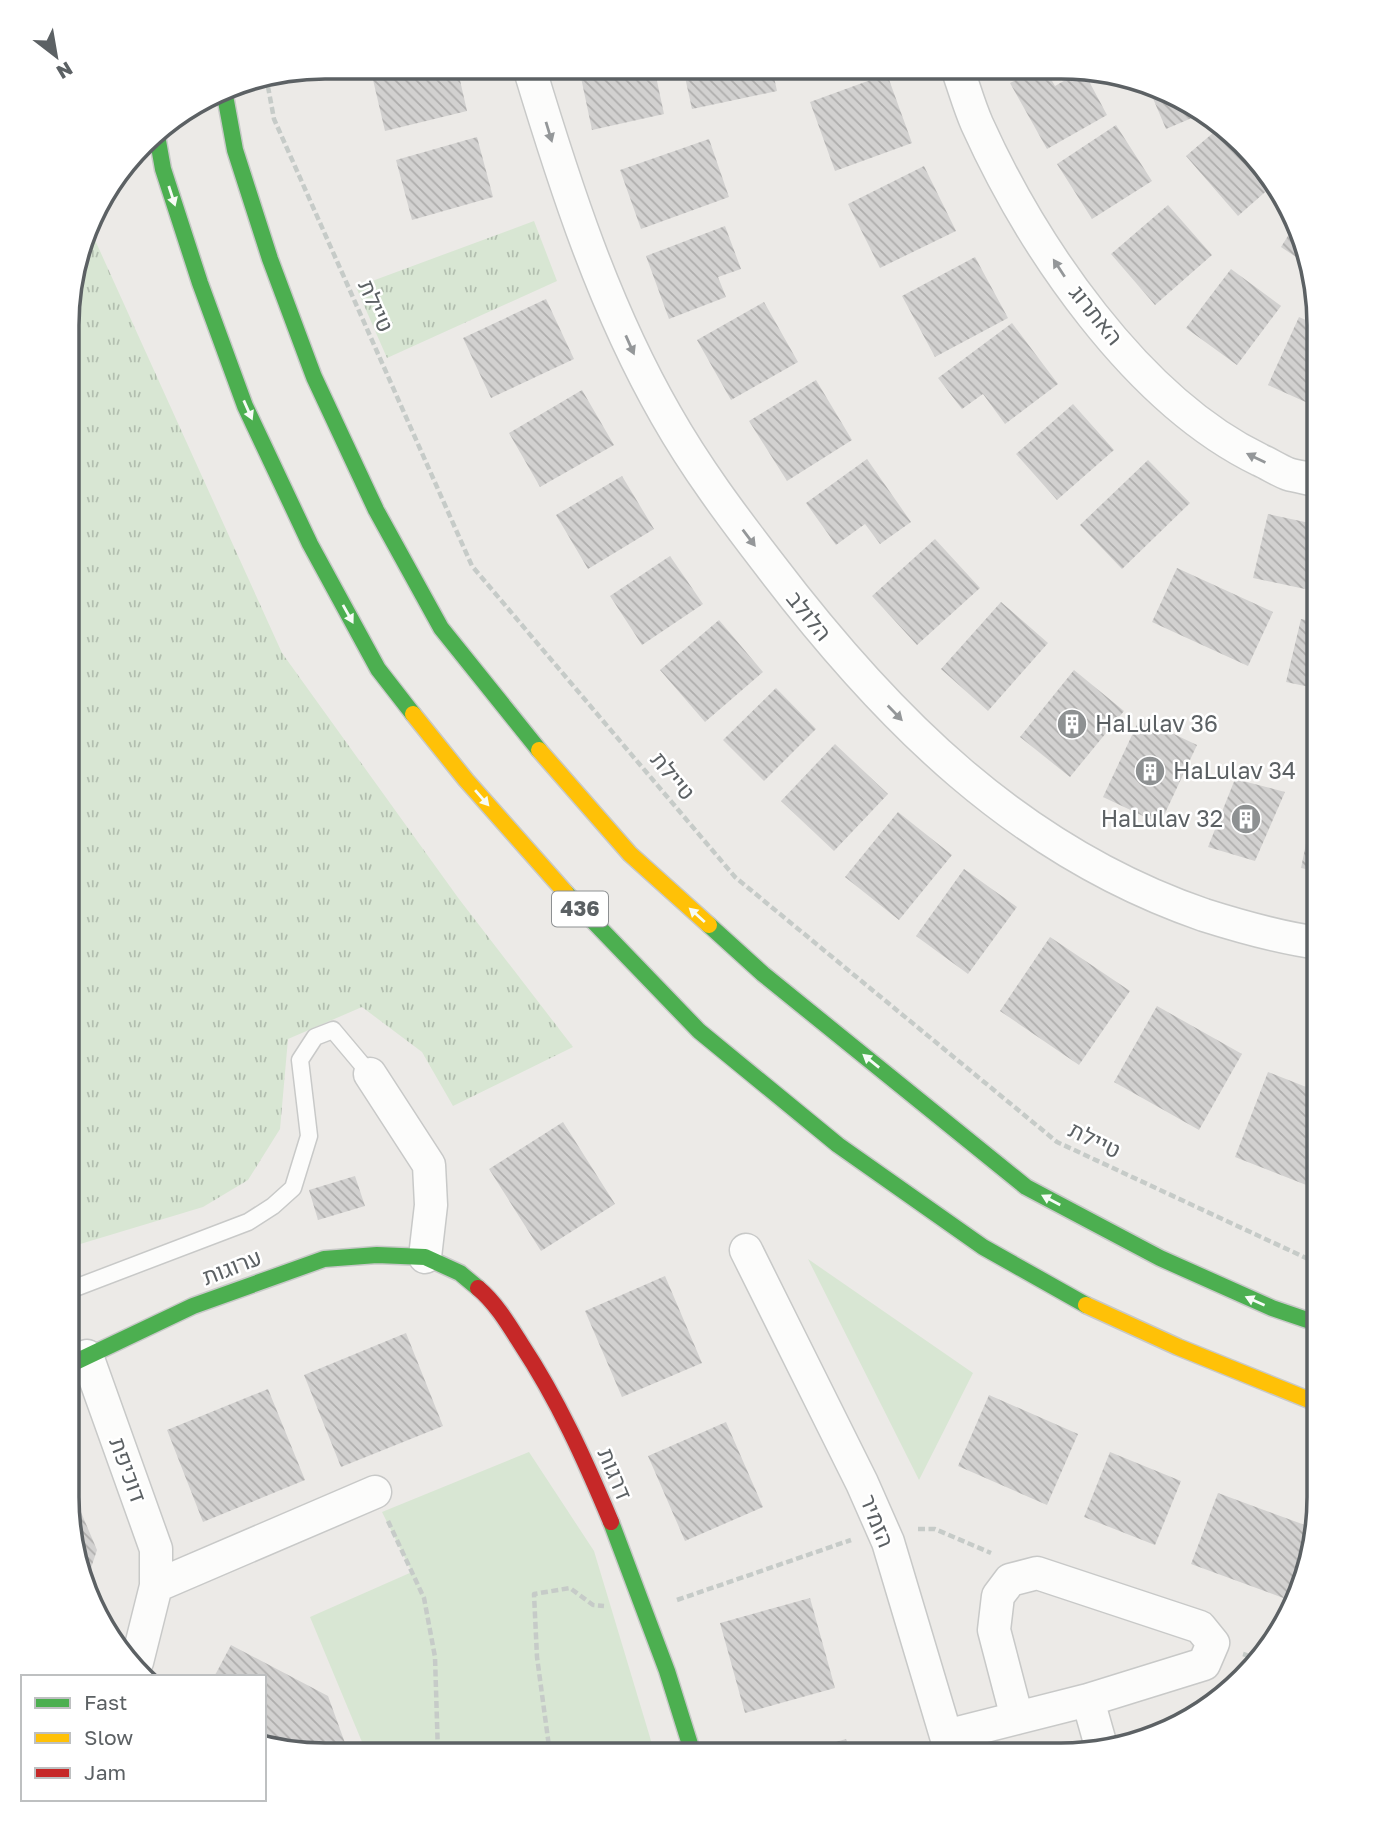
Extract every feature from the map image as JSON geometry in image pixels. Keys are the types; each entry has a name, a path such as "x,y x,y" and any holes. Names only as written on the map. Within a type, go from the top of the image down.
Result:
{"main road":[{"path":"226,99 235,150 270,259 314,377 376,510 441,628 523,733 630,854 763,974 1026,1187 1160,1258 1272,1308 1307,1320"},
{"name":"436","path":"158,144 163,169 196,270 245,406 316,555 378,669 466,780 576,906 699,1031 838,1145 983,1247 1097,1310 1178,1347 1307,1399"},
{"name":"ערוגות","path":"79,1360 193,1306 324,1259 377,1255 425,1257"},
{"name":"דרגות","path":"425,1257 460,1273 484,1293 509,1325 548,1385 587,1466 645,1611 690,1743"}],"street":[{"name":"הלולב","path":"533,79 558,163 593,257 631,347 664,413 697,468 837,650 898,717 952,766 1009,814 1056,845 1116,879 1164,901 1275,936 1307,941"},
{"name":"האתרוג","path":"961,79 975,121 1004,180 1076,294 1112,337 1158,388 1215,434 1238,449 1287,473 1307,478"},
{"path":"370,1074 429,1165 430,1205 425,1257"},
{"name":"הזמיר","path":"746,1250 862,1483 888,1542 946,1736 1088,1700 1204,1664 1213,1643 1200,1626 1037,1573"},
{"name":"דוכיפת","path":"79,1366 156,1549 156,1586 138,1658"},
{"path":"156,1586 374,1492"},
{"path":"1017,1718 993,1630 998,1596 1010,1580 1037,1573"},
{"path":"1088,1700 1099,1740"}],"lane":[{"path":"79,1286 248,1222 273,1206 293,1188 309,1136 300,1060 315,1037 333,1030 370,1074"}],"path":[{"name":"טיילת","path":"268,85 274,119 472,566 735,877 1057,1142 1307,1258"},
{"path":"374,1492 424,1598 435,1657 438,1743"},
{"path":"549,1743 537,1657 534,1594 570,1588 593,1605 645,1611 882,1530 935,1529 1037,1573"}],"green space":[{"path":"534,221 557,281 387,358 356,287"},
{"path":"94,238 282,653 459,899 573,1047 453,1106 422,1052 362,1007 288,1039 280,1129 248,1180 203,1207 79,1244 79,308 83,277"},
{"path":"808,1259 973,1373 919,1480"},
{"path":"529,1452 594,1551 652,1743 362,1743 310,1617 412,1572 382,1512"}],"building":[{"path":"373,79 460,79 467,111 385,131"},
{"path":"581,79 657,79 664,114 592,130"},
{"path":"685,79 774,79 777,91 692,109"},
{"path":"873,79 889,79 912,143 835,171 810,102"},
{"path":"1017,79 1051,79 1055,86 1067,79 1088,80 1107,115 1047,149 1010,83"},
{"path":"1152,96 1193,117 1166,129"},
{"path":"1116,125 1152,181 1092,219 1057,164"},
{"path":"1214,132 1246,162 1267,190 1238,216 1186,156"},
{"path":"477,137 493,197 412,220 396,160"},
{"path":"709,139 729,197 641,229 620,170"},
{"path":"924,166 956,231 880,268 848,204"},
{"path":"1168,205 1212,255 1155,305 1111,254"},
{"path":"725,226 741,269 718,277 726,297 669,319 646,256"},
{"path":"1290,233 1298,258 1281,247"},
{"path":"975,257 1008,318 935,357 902,296"},
{"path":"1231,269 1281,306 1237,365 1186,328"},
{"path":"546,299 574,359 491,398 463,338"},
{"path":"764,302 798,362 731,400 697,340"},
{"path":"1299,317 1307,321 1307,403 1268,385"},
{"path":"1012,323 1058,384 1005,424 983,394 962,409 938,378"},
{"path":"816,380 852,440 787,481 749,421"},
{"path":"582,390 614,445 540,487 509,433"},
{"path":"1073,404 1114,450 1057,500 1016,454"},
{"path":"867,459 911,522 880,544 865,524 836,545 806,503"},
{"path":"1148,460 1190,503 1122,569 1080,525"},
{"path":"622,476 654,529 588,569 556,515"},
{"path":"1268,514 1307,522 1307,589 1253,578"},
{"path":"935,539 980,588 917,645 872,596"},
{"path":"670,556 703,604 642,645 610,596"},
{"path":"1177,568 1273,612 1248,666 1152,622"},
{"path":"1001,602 1048,643 988,711 941,669"},
{"path":"1301,619 1307,620 1307,686 1286,682"},
{"path":"719,620 763,672 705,722 660,670"},
{"name":"HaLulav 36","path":"1074,670 1124,711 1070,777 1020,737"},
{"path":"776,688 816,729 764,781 723,740"},
{"name":"HaLulav 34","path":"1140,718 1197,745 1160,824 1103,797"},
{"path":"835,744 888,794 834,851 781,801"},
{"name":"HaLulav 32","path":"1235,779 1285,792 1255,861 1208,847"},
{"path":"898,812 952,855 899,920 845,877"},
{"path":"1307,839 1307,869 1301,868"},
{"path":"964,869 1017,907 968,974 916,936"},
{"path":"1050,937 1130,991 1079,1065 1000,1011"},
{"path":"1157,1006 1242,1054 1199,1130 1114,1082"},
{"path":"1268,1072 1307,1087 1307,1185 1235,1157"},
{"path":"563,1122 615,1204 541,1251 489,1169"},
{"path":"355,1176 365,1206 318,1220 309,1190"},
{"path":"665,1276 702,1363 622,1397 585,1311"},
{"path":"406,1333 443,1426 341,1467 304,1375"},
{"path":"268,1389 305,1480 203,1522 167,1430"},
{"path":"989,1395 1078,1434 1047,1505 958,1466"},
{"path":"726,1422 763,1507 685,1541 648,1456"},
{"path":"1110,1452 1181,1481 1155,1545 1084,1517"},
{"path":"1218,1493 1306,1525 1299,1561 1286,1599 1191,1564"},
{"path":"79,1507 97,1550 90,1571 83,1545"},
{"path":"810,1598 835,1688 745,1713 720,1623"},
{"path":"231,1645 328,1696 345,1743 308,1743 266,1736 266,1675 215,1675"}],"traffic: fast":[{"path":"226,99 235,150 270,259 314,377 376,510 441,628 539,750"},
{"path":"158,144 163,169 200,283 245,406 310,544 378,669 413,714"},
{"path":"566,893 699,1031 838,1145 983,1247 1086,1305"},
{"path":"709,925 763,974 1026,1187 1160,1258 1272,1308 1307,1320"},
{"path":"79,1360 193,1306 324,1259 377,1255 425,1257 460,1273 478,1288"},
{"path":"611,1522 667,1671 690,1743"}],"traffic: slow":[{"path":"413,714 466,780 566,893"},
{"path":"539,750 630,854 709,925"},
{"path":"1086,1305 1178,1347 1307,1399"}],"traffic: jam":[{"path":"478,1288 502,1314 547,1387 581,1453 611,1522"}],"place":[{"name":"HaLulav 36","path":"1072,724"},
{"name":"HaLulav 34","path":"1150,771"},
{"name":"HaLulav 32","path":"1246,819"}]}
